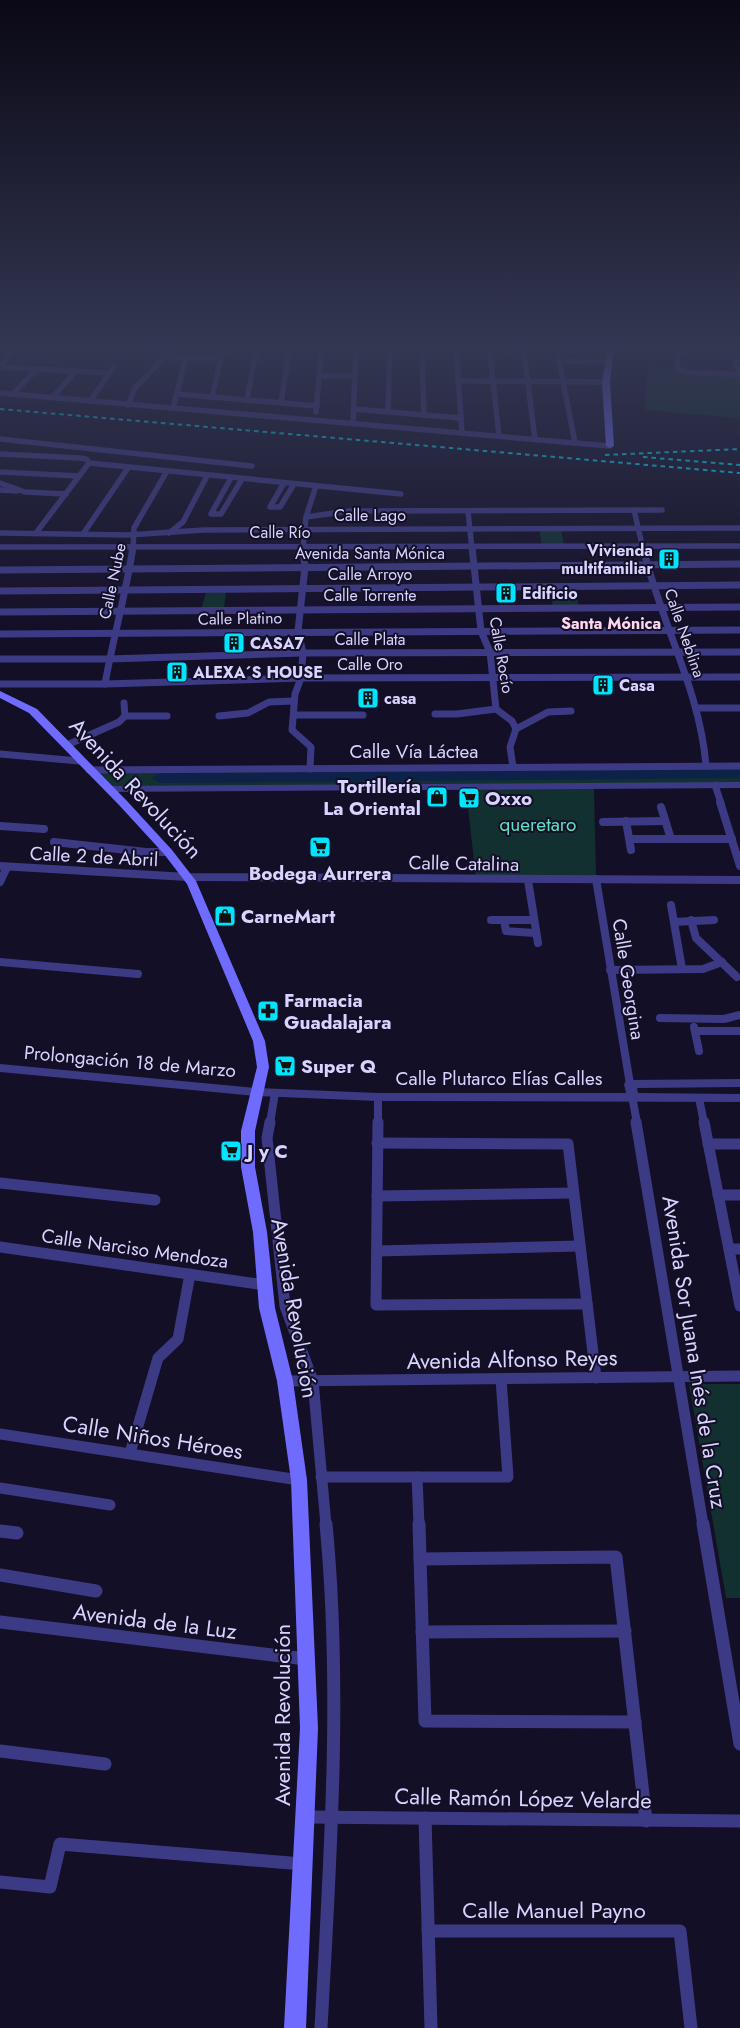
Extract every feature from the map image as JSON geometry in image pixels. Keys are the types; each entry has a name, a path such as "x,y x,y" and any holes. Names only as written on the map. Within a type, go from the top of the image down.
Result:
{"main road":[{"path":"610,440 610,446"},
{"name":"Avenida Revolución","path":"0,694 32,711 68,745 79,760 168,852 187,877 258,1042 263,1067 248,1131 248,1167 260,1232 267,1308 285,1381 300,1480 309,1728 295,2028"}],"street":[{"path":"6,440 252,466"},
{"path":"541,440 610,446"},
{"path":"0,454 87,461 128,468 401,494"},
{"path":"36,533 66,494 87,461"},
{"path":"83,534 128,468"},
{"name":"Calle Nube","path":"105,684 114,634 126,590 135,534 134,528 166,471"},
{"path":"0,472 78,476"},
{"path":"168,533 183,522 207,476"},
{"path":"231,478 211,514 221,514 242,479"},
{"path":"0,483 22,491"},
{"path":"284,483 271,507 280,507 294,484"},
{"path":"310,769 311,745 292,730 294,701 301,678 303,653 298,631 301,588 305,567 303,546 306,517 316,486"},
{"path":"0,490 66,494"},
{"name":"Calle Neblina","path":"634,510 647,566 669,631 679,652 696,708 704,740 706,766"},
{"path":"306,517 350,511 662,510"},
{"name":"Calle Rocío","path":"468,511 481,631 490,652 498,711"},
{"path":"183,522 186,532"},
{"name":"Calle Lago","path":"0,532 135,534 305,529 740,528"},
{"path":"51,547 55,534"},
{"name":"Calle Río","path":"0,547 740,546"},
{"name":"Avenida Santa Mónica","path":"0,570 740,564"},
{"name":"Calle Arroyo","path":"0,591 740,585"},
{"name":"Calle Torrente","path":"0,612 740,607"},
{"name":"Calle Platino","path":"0,634 740,630"},
{"name":"Calle Plata","path":"0,659 110,659 303,653 740,652"},
{"name":"Calle Oro","path":"0,684 105,684 301,678 740,677"},
{"path":"219,716 248,713 269,702 294,701"},
{"path":"124,703 125,716"},
{"path":"696,708 740,708"},
{"path":"435,714 498,711 512,721 516,729"},
{"path":"513,768 510,747 516,729 548,712 571,711"},
{"path":"294,714 363,715"},
{"path":"68,745 119,722 125,716 166,716"},
{"path":"0,754 79,760"},
{"name":"Calle Vía Láctea","path":"89,770 740,766"},
{"path":"715,785 740,866"},
{"name":"Calle Vía Láctea","path":"109,789 740,785"},
{"path":"661,807 670,838"},
{"path":"603,822 665,821"},
{"path":"626,822 631,850"},
{"path":"0,826 44,829"},
{"path":"630,839 732,840"},
{"path":"54,842 146,852 168,852"},
{"path":"0,882 4,867"},
{"name":"Calle 2 de Abril","path":"4,867 187,877"},
{"name":"Calle Catalina","path":"187,877 740,880"},
{"name":"Calle Georgina","path":"596,879 631,1090"},
{"path":"528,880 538,943"},
{"path":"671,905 682,969"},
{"path":"491,920 534,920"},
{"path":"504,920 506,930 509,932 535,933"},
{"path":"691,920 696,938 737,976"},
{"path":"674,922 714,920"},
{"path":"0,962 138,974"},
{"path":"610,970 703,969 722,962"},
{"path":"660,1018 730,1018 740,1015"},
{"path":"693,1019 699,1051"},
{"path":"695,1032 740,1031"},
{"name":"Prolongación 18 de Marzo","path":"0,1068 257,1092"},
{"name":"Calle Plutarco Elías Calles","path":"257,1092 378,1098 631,1090 740,1083"},
{"name":"Calle Plutarco Elías Calles","path":"631,1090 699,1098 740,1098"},
{"name":"Avenida Sor Juana Inés de la Cruz","path":"631,1090 740,1744"},
{"name":"Avenida Revolución","path":"276,1093 267,1138 285,1306 313,1381 333,1598 332,1818 321,2028"},
{"path":"378,1098 376,1305 587,1304"},
{"path":"699,1098 740,1306"},
{"path":"377,1143 568,1144 596,1378"},
{"path":"708,1144 740,1144"},
{"path":"0,1183 155,1200"},
{"path":"377,1196 573,1193"},
{"path":"718,1195 740,1195"},
{"path":"377,1251 580,1246"},
{"name":"Calle Narciso Mendoza","path":"0,1247 265,1284"},
{"path":"729,1249 740,1249"},
{"path":"130,1453 158,1358 178,1339 190,1274"},
{"name":"Avenida Alfonso Reyes","path":"285,1381 740,1376"},
{"path":"321,1477 508,1477 501,1379"},
{"name":"Calle Niños Héroes","path":"0,1434 300,1480"},
{"path":"417,1477 425,1721 635,1722"},
{"path":"0,1488 110,1505"},
{"path":"0,1531 17,1533"},
{"path":"420,1559 616,1557 646,1821"},
{"path":"0,1575 96,1591"},
{"name":"Avenida de la Luz","path":"0,1622 306,1659"},
{"path":"422,1632 625,1631"},
{"path":"0,1751 104,1764"},
{"name":"Calle Ramón López Velarde","path":"306,1817 740,1822"},
{"path":"425,1818 431,2028"},
{"path":"0,1882 50,1887 60,1844 303,1864"},
{"name":"Calle Manuel Payno","path":"428,1931 680,1931 691,2028"}],"green space":[{"path":"539,529 561,529 564,546 542,547"},
{"path":"574,588 579,606 553,607 550,589"},
{"path":"226,592 224,609 201,609 206,593"},
{"name":"queretaro","path":"740,767 740,785 594,786 596,879 476,879 466,790 109,789 89,770"},
{"path":"689,1384 740,1384 740,1598 726,1598"}],"waterway":[{"path":"160,778 740,773"}],"railway":[{"path":"354,440 740,473"},
{"path":"605,455 740,449"},
{"path":"643,457 740,465"}],"place":[{"name":"Vivienda multifamiliar","path":"669,559"},
{"name":"Edificio","path":"506,593"},
{"name":"CASA7","path":"234,643"},
{"name":"ALEXA´S HOUSE","path":"177,672"},
{"name":"Casa","path":"603,685"},
{"name":"casa","path":"368,698"},
{"name":"Tortillería La Oriental","path":"437,797"},
{"name":"Oxxo","path":"469,798"},
{"name":"Bodega Aurrera","path":"320,847"},
{"name":"CarneMart","path":"225,916"},
{"name":"Farmacia Guadalajara","path":"268,1011"},
{"name":"Super Q","path":"285,1066"},
{"name":"J y C","path":"231,1151"}],"district":[{"name":"Santa Mónica","path":"611,623"}]}
